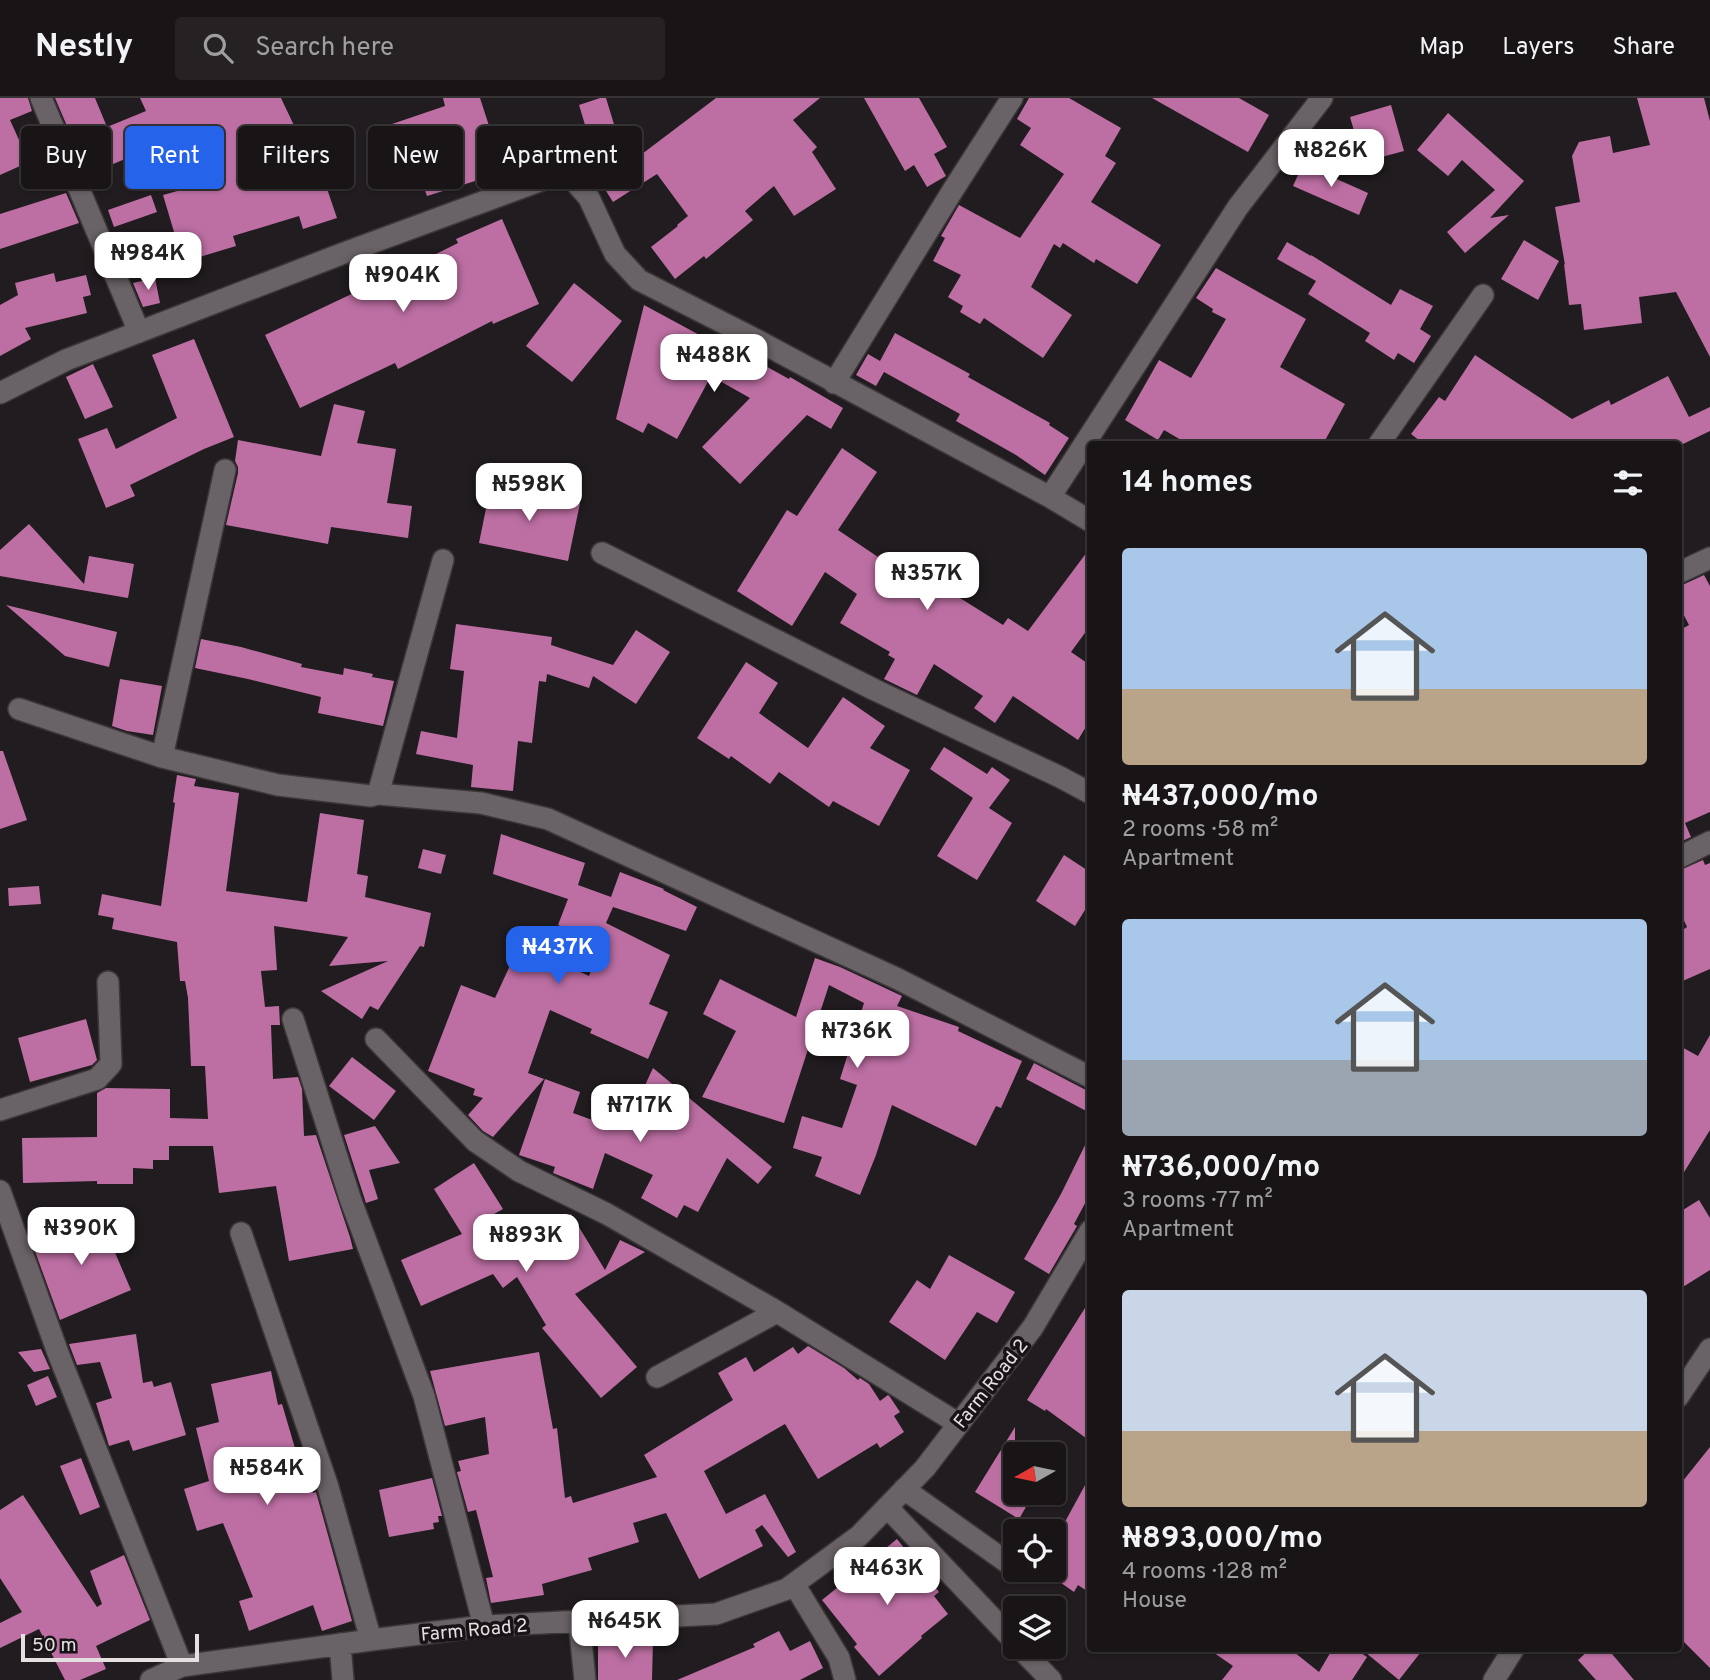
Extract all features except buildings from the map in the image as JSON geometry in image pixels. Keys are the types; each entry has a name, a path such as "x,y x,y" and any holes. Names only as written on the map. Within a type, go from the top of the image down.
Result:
{"street":[{"path":"41,98 139,332"},
{"path":"834,383 1012,98"},
{"path":"1050,497 1238,207 1322,98"},
{"path":"0,393 66,360 344,253 545,178 570,176 589,198 615,254 639,280 749,336 1087,519"},
{"path":"1381,441 1483,295"},
{"path":"162,757 225,470"},
{"path":"603,553 874,690 1087,791"},
{"path":"1682,571 1710,558"},
{"path":"378,794 443,560"},
{"path":"19,709 162,757 278,785 372,796 378,794 481,803 548,819 898,979 1087,1075"},
{"path":"1682,856 1710,842"},
{"path":"0,1110 97,1079 111,1064 108,982"},
{"path":"293,1019 351,1201 424,1395 484,1626"},
{"path":"376,1039 475,1141 519,1171 607,1214 777,1312 959,1424"},
{"path":"0,1191 58,1353 182,1667"},
{"path":"241,1233 328,1487 370,1640"},
{"name":"Farm Road 2","path":"150,1680 182,1667 484,1626 716,1614 787,1589 859,1536 925,1468 1033,1327 1087,1236"},
{"path":"657,1377 777,1312"},
{"path":"1682,1391 1710,1349"},
{"path":"904,1489 1003,1560"},
{"path":"887,1507 1003,1629"},
{"path":"794,1584 839,1658 845,1680"},
{"path":"579,1621 585,1680"},
{"path":"340,1644 343,1680"},
{"path":"1494,1680 1512,1652"},
{"path":"1031,1659 1051,1680"}]}
